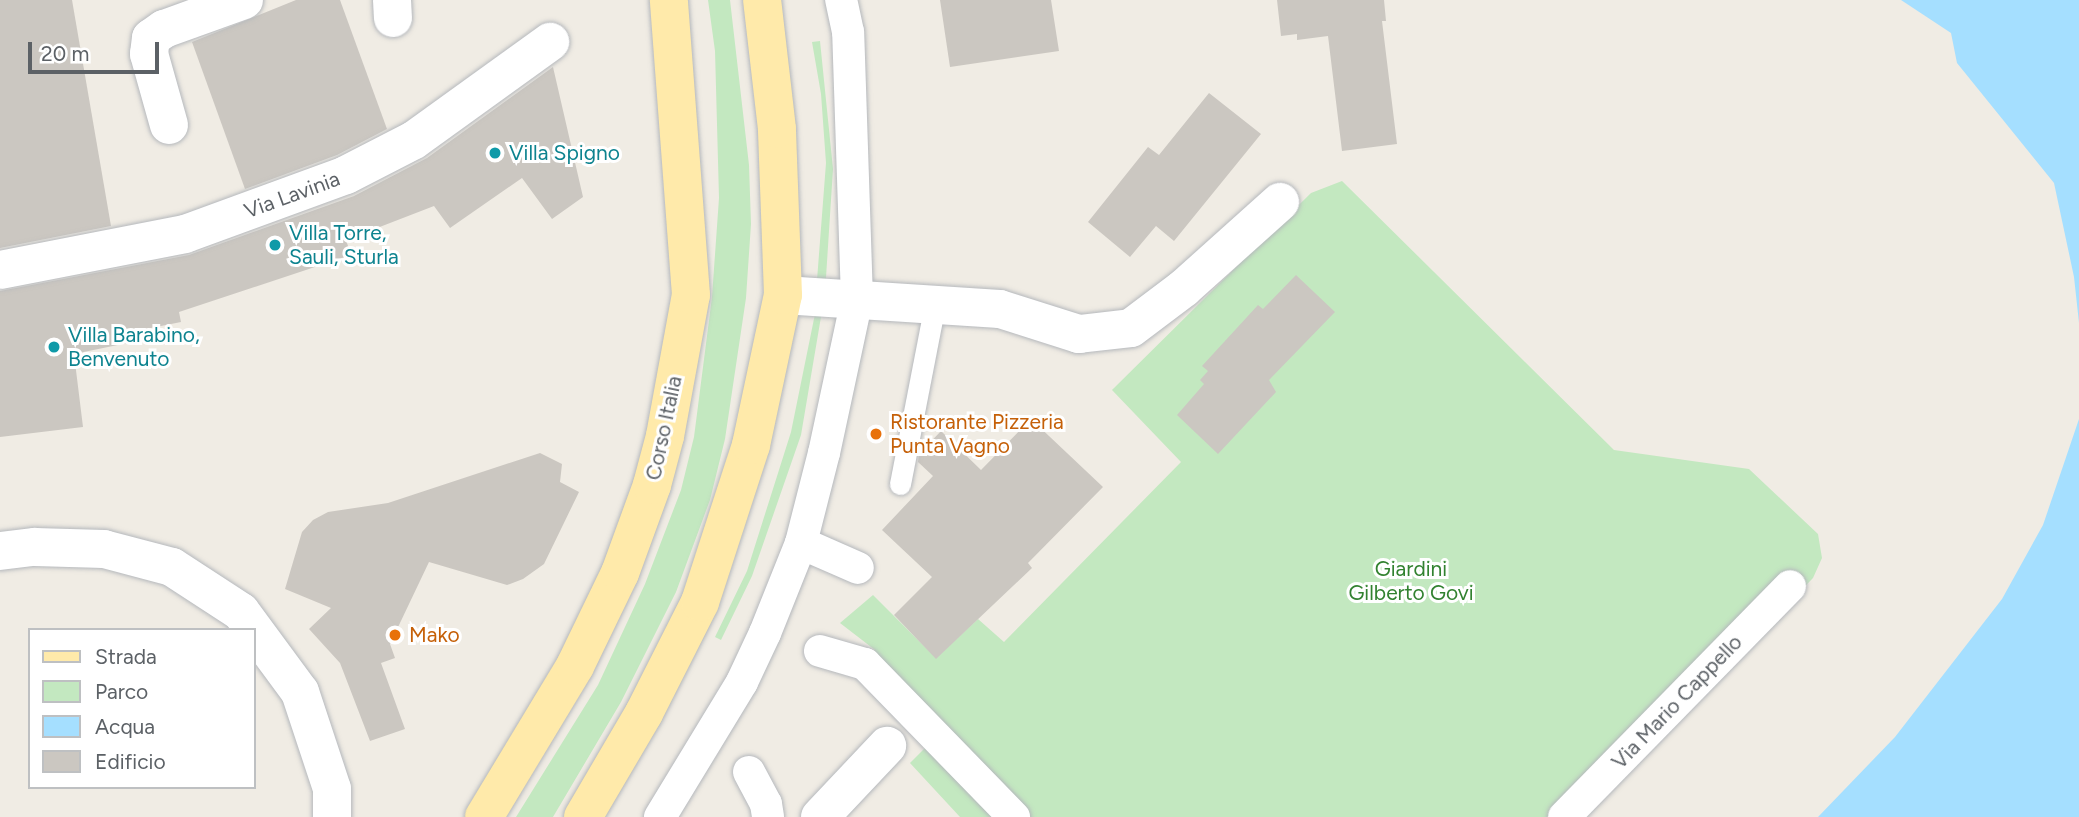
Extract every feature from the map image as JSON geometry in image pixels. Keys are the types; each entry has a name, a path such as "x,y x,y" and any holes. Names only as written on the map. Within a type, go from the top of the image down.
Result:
{"main road":[{"name":"Corso Italia","path":"484,817 575,666 620,573 652,485 665,436 691,295 669,0"},
{"path":"583,817 644,713 700,602 751,445 783,295 777,128 762,0"}],"street":[{"path":"169,125 149,54 151,38 164,29 244,0"},
{"path":"660,817 742,682 801,542 857,299 848,32 841,0"},
{"name":"Via Lavinia","path":"0,270 185,234 346,175 414,140 550,42"},
{"path":"783,295 1000,310 1079,334 1131,328 1184,288 1280,202"},
{"path":"801,542 858,568"},
{"path":"0,551 35,547 104,549 172,567 242,612 254,628"},
{"name":"Via Mario Cappello","path":"1563,817 1790,586"},
{"path":"256,631 300,692 332,789 332,817"},
{"path":"820,651 865,664 1014,817"},
{"path":"829,815 887,746"},
{"path":"749,772 766,804 768,817"}],"lane":[{"path":"900,484 936,304"}],"green space":[{"path":"708,0 730,0 749,165 751,224 746,298 725,439 710,500 676,592 621,702 553,817 516,817 598,685 645,584 681,490 694,437 712,297 719,198 715,51"},
{"path":"820,41 833,169 825,293 816,293 826,163 821,94 812,42"},
{"name":"Giardini Gilberto Govi","path":"1342,181 1614,450 1749,469 1818,534 1822,558 1813,578 1580,817 960,817 910,763 931,742 858,673 875,650 840,623 873,595 936,658 978,619 1004,642 1181,462 1112,390 1311,193"},
{"path":"817,304 823,305 801,435 752,576 721,640 715,637 747,571 791,432"}],"water":[{"path":"1901,0 2079,0 2079,323 2074,277 2054,183 1957,63 1951,33"},
{"path":"2079,419 2079,817 1818,817 1895,737 2002,599 2043,525"}],"building":[{"path":"0,0 72,0 111,226 0,248"},
{"path":"296,0 340,0 387,129 337,155 245,189 192,42"},
{"path":"940,0 1051,0 1059,51 950,67"},
{"path":"1277,0 1384,0 1386,21 1382,21 1397,144 1342,151 1328,36 1297,40 1297,34 1281,36"},
{"path":"553,67 583,197 552,219 522,178 450,228 434,206 346,240 351,255 179,312 181,322 141,330 142,340 74,354 83,427 0,437 0,291 189,255 354,196 427,158"},
{"path":"1209,93 1261,134 1174,241 1156,226 1130,257 1088,222 1148,147 1159,155"},
{"path":"1296,275 1335,312 1269,380 1276,392 1218,454 1177,415 1204,384 1200,380 1208,371 1202,366 1258,305 1263,309"},
{"path":"1031,419 1103,487 1028,563 1032,568 936,659 894,615 932,577 882,530 933,476 918,462 919,454 941,431 981,470"},
{"path":"540,453 562,464 560,482 579,492 544,564 523,579 507,585 429,562 390,644 395,658 381,663 405,729 370,741 340,663 309,629 331,608 285,589 302,532 313,520 328,512 388,503"}],"place":[{"name":"Villa Spigno","path":"495,153"},
{"name":"Villa Torre, Sauli, Sturla","path":"275,245"},
{"name":"Villa Barabino, Benvenuto","path":"54,347"},
{"name":"Ristorante Pizzeria Punta Vagno","path":"876,434"},
{"name":"Mako","path":"395,635"}]}
